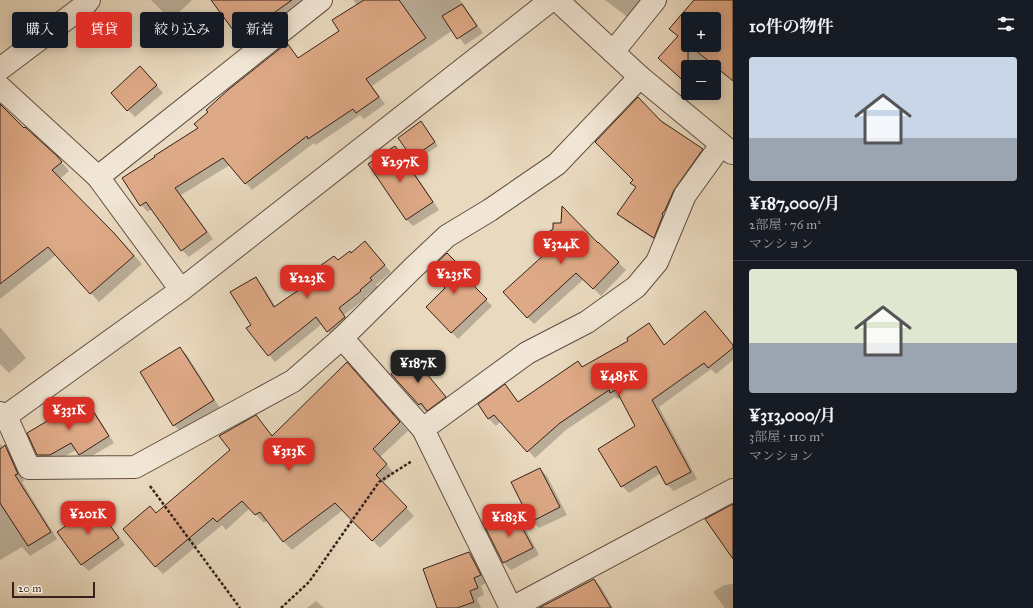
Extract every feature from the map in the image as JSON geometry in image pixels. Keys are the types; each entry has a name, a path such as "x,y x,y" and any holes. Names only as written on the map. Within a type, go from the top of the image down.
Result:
{"street":[{"path":"0,69 85,5 88,0"},
{"path":"98,177 321,0"},
{"path":"551,0 181,290 3,414 29,468 135,467 293,381 342,338 447,236 490,210 557,164 640,77"},
{"path":"423,428 527,353 587,322 636,287 657,262 685,195 727,149 640,77 557,0"},
{"path":"613,52 655,0"},
{"path":"0,87 98,177 181,290"},
{"path":"342,338 423,428 512,608 733,490"}],"path":[{"path":"281,608 309,582 379,482 433,448"},
{"path":"135,467 240,608"}],"building":[{"path":"211,0 292,0 275,12 232,12 232,29 224,18 224,12 220,12"},
{"path":"364,0 399,0 426,38 366,79 379,97 356,113 353,109 308,139 307,136 245,184 223,158 175,188 207,232 181,251 146,202 140,206 122,178 198,128 194,124 208,112 206,110 228,90 281,48 288,48 288,44 298,58 339,31 332,20"},
{"path":"694,0 733,0 733,81 721,71 721,60 707,60 698,52 721,52 721,12 684,12"},
{"path":"462,4 477,26 457,39 442,16"},
{"path":"681,15 681,52 688,52 688,60 681,60 681,79 658,58 678,36 669,29"},
{"path":"140,66 157,85 127,111 111,93"},
{"path":"638,97 661,121 703,149 674,190 662,214 663,215 654,238 617,214 636,187 630,183 633,180 595,142"},
{"path":"0,104 24,128 25,127 57,156 62,162 52,170 114,233 134,256 90,294 48,247 0,284"},
{"path":"421,121 435,142 412,158 398,138"},
{"path":"395,146 433,202 406,220 368,164"},
{"path":"562,206 619,262 593,289 576,273 527,318 503,292 546,253 535,241 553,229 553,223 561,223"},
{"path":"365,241 385,265 370,278 372,280 360,290 361,291 339,308 345,317 327,332 316,317 268,356 246,328 251,325 230,292 256,277 274,307 322,274 317,268 334,256 338,260 350,251 351,253"},
{"path":"447,253 460,266 457,269 487,299 451,333 426,307 445,288 428,271"},
{"path":"705,311 733,345 733,348 708,368 704,363 652,400 691,472 666,485 656,466 621,487 598,449 635,426 616,390 610,393 609,390 560,423 527,452 494,415 488,419 478,404 505,384 518,402 578,361 582,367 628,341 627,338 649,323 664,345"},
{"path":"180,347 214,400 173,426 140,372"},
{"path":"412,356 446,397 427,411 421,403 419,405 391,374"},
{"path":"347,362 400,422 373,449 387,464 376,475 407,507 372,541 335,503 283,542 260,512 255,515 242,501 217,522 213,518 155,567 123,529 150,506 156,513 230,450 219,436 256,415 272,436"},
{"path":"84,397 109,436 79,455 71,443 50,455 37,455 27,433"},
{"path":"5,445 18,474 15,475 51,532 28,546 0,503 0,449"},
{"path":"540,468 560,507 531,522 511,482"},
{"path":"733,504 733,559 705,519"},
{"path":"95,505 119,538 81,565 57,532"},
{"path":"514,512 533,548 503,563 485,527"},
{"path":"469,552 481,575 474,578 478,588 470,591 474,602 457,608 437,608 423,569"},
{"path":"594,579 611,608 539,608"}]}
